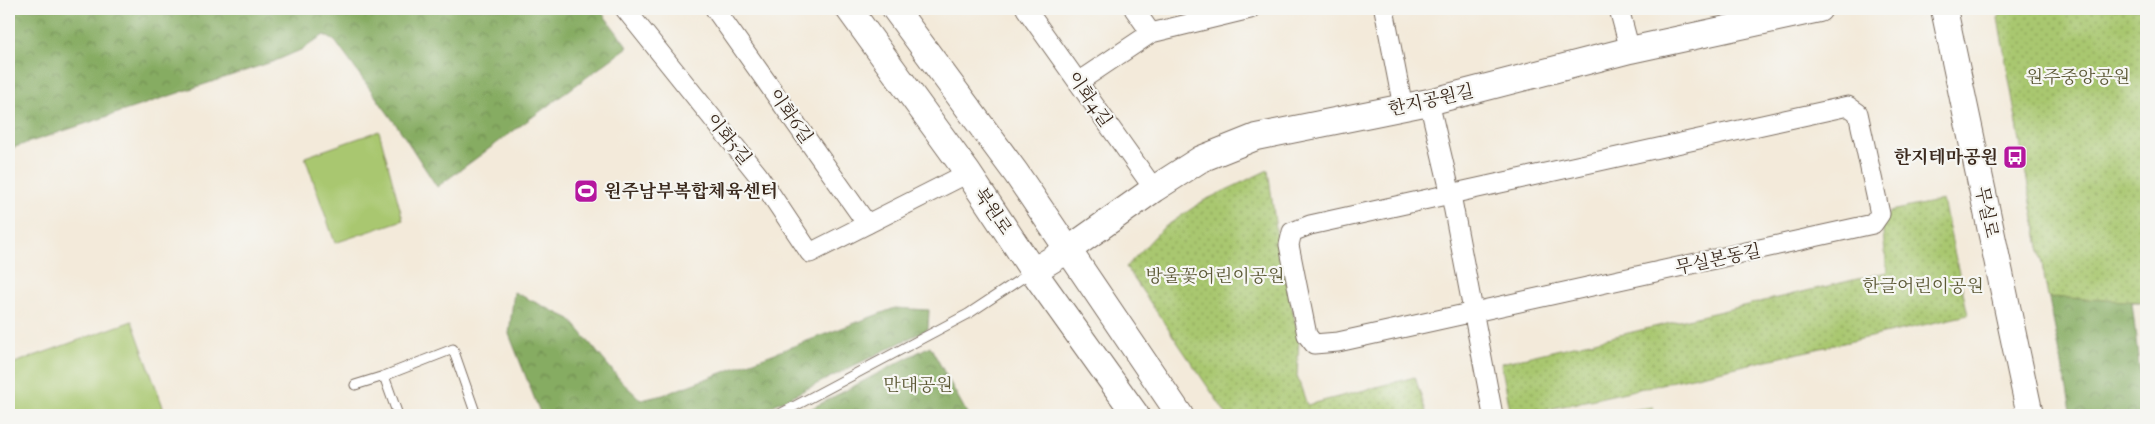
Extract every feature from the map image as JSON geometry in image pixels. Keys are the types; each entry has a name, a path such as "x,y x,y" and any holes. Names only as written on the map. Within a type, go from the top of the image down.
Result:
{"street":[{"name":"이화5길","path":"625,9 758,174 810,253 968,173"},
{"name":"이화6길","path":"715,9 867,224"},
{"name":"북원로","path":"849,9 968,173 1033,271 1136,415"},
{"path":"895,9 1016,173 1180,415"},
{"name":"이화4길","path":"1026,9 1154,189"},
{"path":"1134,9 1151,33"},
{"path":"1078,82 1151,33 1250,9"},
{"path":"1384,9 1403,108"},
{"path":"1619,9 1630,50"},
{"name":"한지공원길","path":"1033,271 1068,250 1154,189 1201,159 1256,137 1403,108 1630,50 1819,9"},
{"name":"무실로","path":"1944,9 2030,415"},
{"path":"1429,102 1452,195 1493,415"},
{"name":"무실본동길","path":"1848,106 1858,113 1880,214 1873,224 1338,342 1314,344 1307,335 1289,244 1292,232 1310,225 1452,195 1848,106"}],"lane":[{"path":"778,415 968,314 1033,271"},
{"path":"355,385 384,376 453,349 476,415"},
{"path":"384,376 398,415"}],"green space":[{"path":"9,9 599,9 628,47 437,187 400,130 335,41 324,35 303,49 275,61 9,149"},
{"name":"원주중앙공원","path":"2005,9 2146,9 2146,302 2048,297 1998,18"},
{"path":"2035,100 2146,302 2132,302 2141,384 2146,383 2146,415 2072,415 2015,112"},
{"path":"379,131 403,220 335,243 305,157"},
{"name":"방울꽃어린이공원","path":"1268,170 1278,244 1299,339 1297,376 1307,405 1415,377 1427,415 1227,415 1126,267 1162,229 1203,201"},
{"name":"한글어린이공원","path":"1943,200 1968,315 1523,415 1511,415 1501,363 1887,272 1882,223 1890,211"},
{"path":"514,292 570,319 621,381 641,400 663,395 895,308 929,310 928,329 754,415 541,415 509,334"},
{"path":"132,321 166,415 9,415 9,365"},
{"name":"만대공원","path":"930,346 968,415 799,415"},
{"path":"1653,407 1655,415 1613,415 1612,413"}],"place":[{"name":"한지테마공원","path":"2015,157"},
{"name":"원주남부복합체육센터","path":"586,191"}]}
